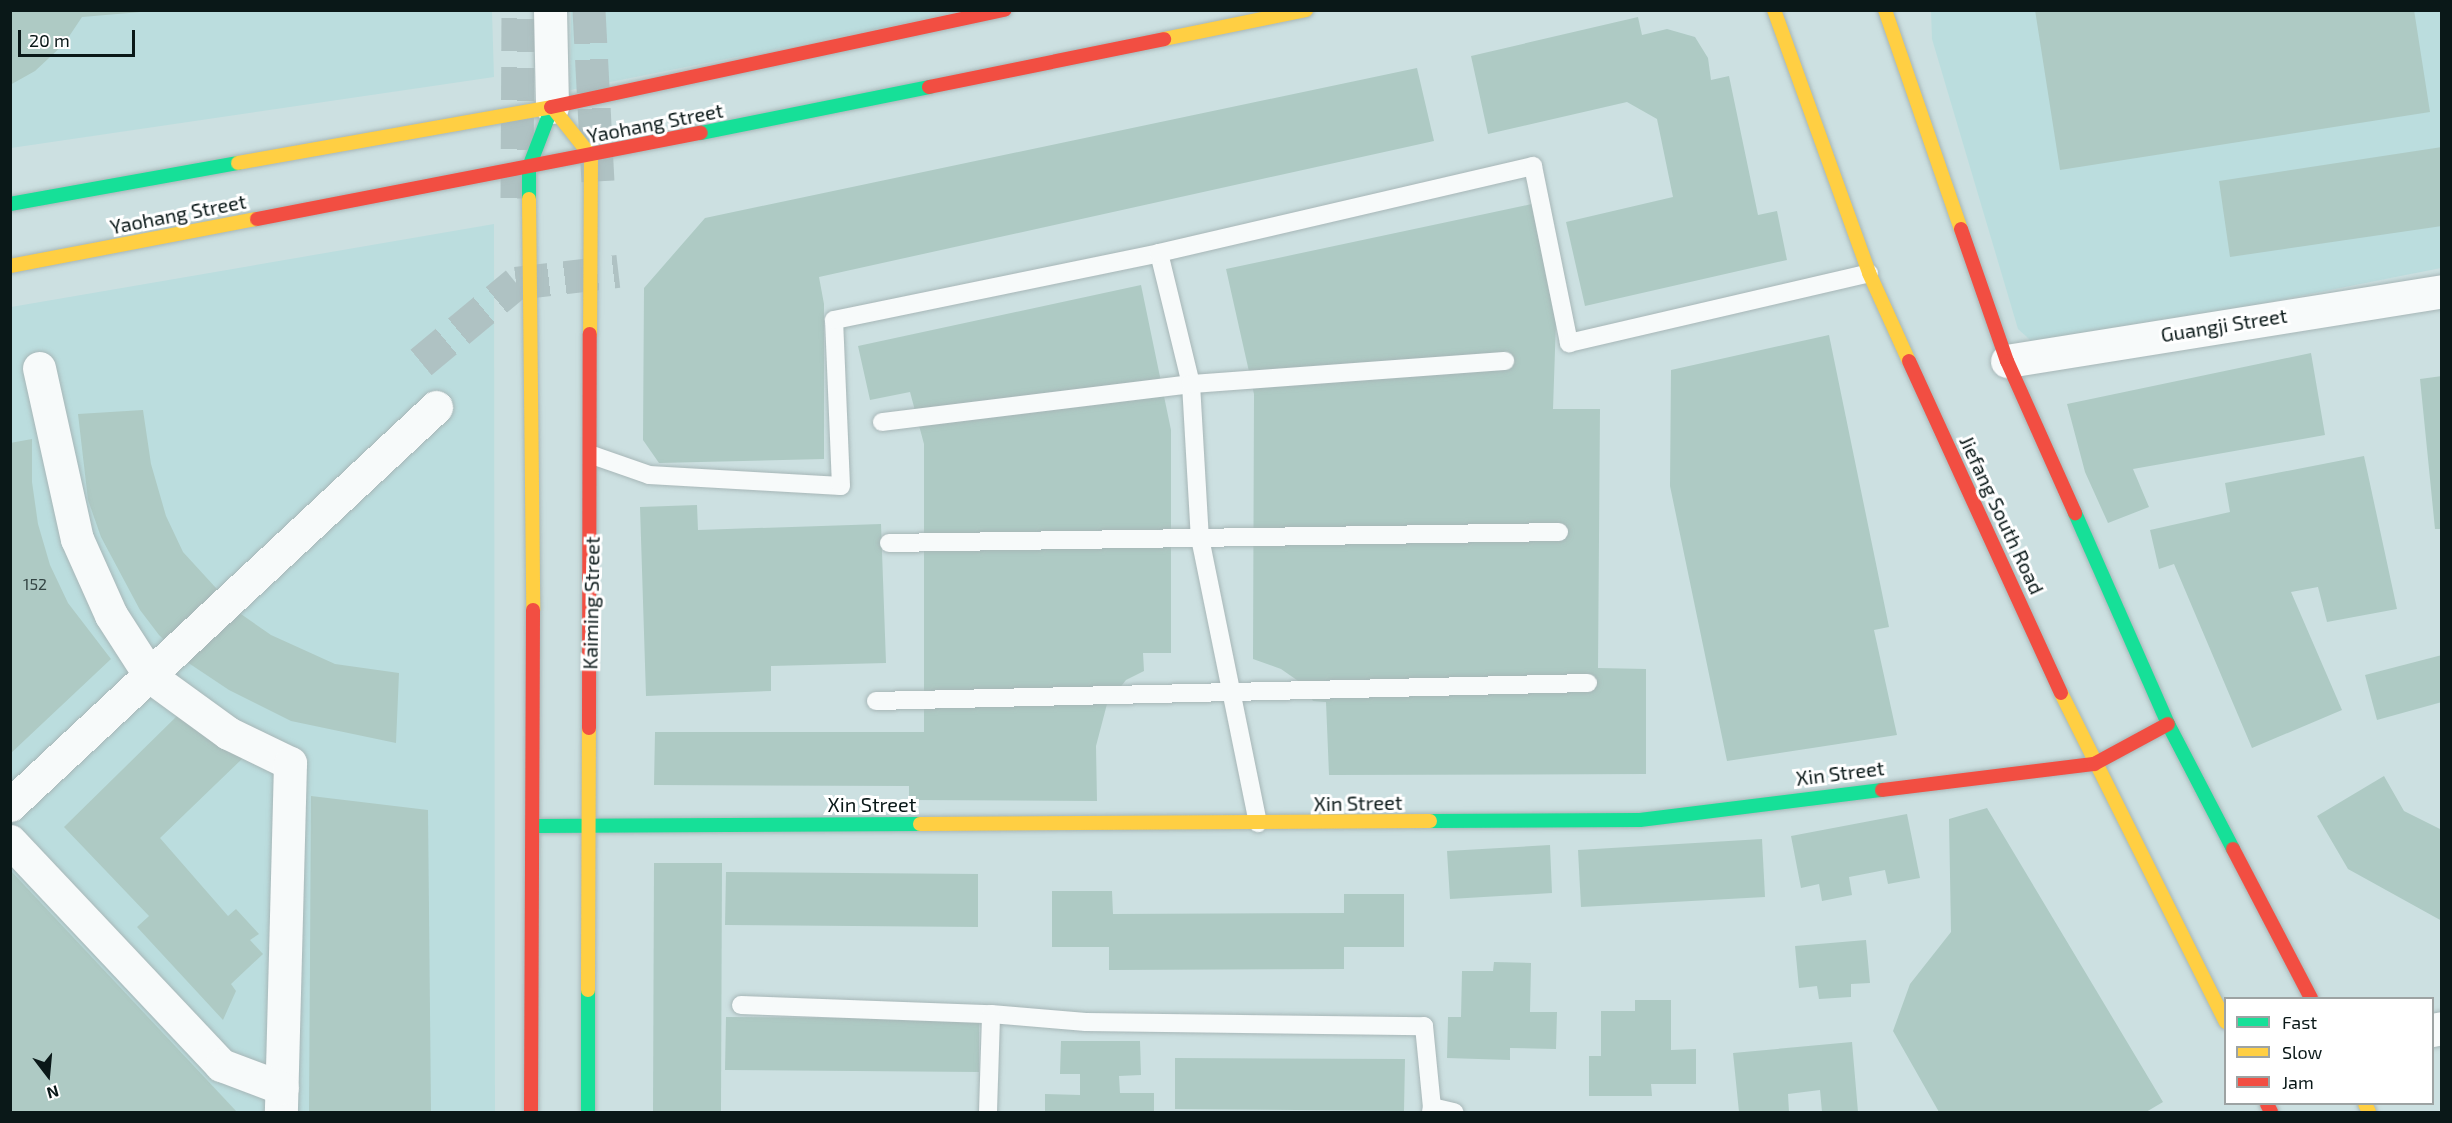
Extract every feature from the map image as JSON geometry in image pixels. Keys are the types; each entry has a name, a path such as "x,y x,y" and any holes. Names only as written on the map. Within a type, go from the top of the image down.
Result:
{"main road":[{"name":"Yaohang Street","path":"10,204 552,107 1005,10"},
{"name":"Yaohang Street","path":"10,266 591,156 1306,10"},
{"name":"Jiefang South Road","path":"1774,10 1869,273 2094,764 2224,1018"},
{"path":"1885,10 2007,361 2168,724 2310,997"},
{"path":"552,107 591,156"},
{"path":"531,1113 535,826 529,167 552,107"},
{"name":"Kaiming Street","path":"588,1113 592,455 591,156"},
{"name":"Xin Street","path":"535,826 1640,820 2094,764 2168,724"}],"street":[{"path":"550,10 552,107"},
{"name":"Guangji Street","path":"2007,361 2442,291"},
{"path":"10,841 221,1065 281,1100 290,763 228,733 151,677 111,615 77,539 39,368"},
{"path":"10,805 151,677 436,407"}],"lane":[{"path":"592,455 649,475 841,486 834,320 1159,253 1533,166 1569,343 1869,273"},
{"path":"1159,253 1191,384 1200,538 1229,692 1258,823"},
{"path":"882,422 1191,384 1505,361"},
{"path":"889,543 1559,532"},
{"path":"876,700 1588,683"},
{"path":"741,1005 991,1014 1086,1022 1424,1026 1431,1110 1454,1113"},
{"path":"988,1113 991,1014"}],"shaded area":[{"path":"10,11 492,11 494,77 11,148"},
{"path":"571,11 967,11 570,90"},
{"path":"1931,11 2441,11 2441,268 2039,348 2018,329 1932,39"},
{"path":"494,224 495,1112 11,1112 11,307"}],"building":[{"path":"10,10 141,10 141,12 82,17 64,44 35,71 10,85"},
{"path":"2035,10 2414,10 2430,112 2060,170"},
{"path":"1638,17 1642,35 1667,29 1695,37 1708,58 1711,80 1729,76 1758,215 1777,211 1787,260 1585,306 1566,222 1673,197 1657,119 1627,102 1488,134 1471,56"},
{"path":"1417,68 1434,141 819,277 824,304 824,459 659,463 643,440 644,288 705,218"},
{"path":"2442,147 2442,226 2230,257 2219,181"},
{"path":"1532,204 1556,321 1553,409 1600,409 1598,668 1646,669 1646,774 1329,775 1326,702 1313,701 1304,685 1281,669 1253,659 1254,394 1226,269"},
{"path":"1141,285 1171,430 1171,653 1143,653 1144,671 1126,680 1107,704 1096,746 1097,801 909,800 909,786 654,785 655,732 924,732 924,444 910,392 870,400 858,346"},
{"path":"1829,335 1889,627 1874,630 1897,735 1727,761 1670,486 1671,370"},
{"path":"2311,353 2325,435 2133,469 2149,507 2108,523 2085,472 2067,404"},
{"path":"2442,376 2442,529 2435,529 2420,379"},
{"path":"143,410 151,464 166,516 183,552 238,612 271,635 335,664 399,673 396,743 291,721 229,690 187,662 159,635 140,610 101,537 88,500 78,414"},
{"path":"32,439 32,482 38,524 50,565 68,603 111,659 10,754 10,443"},
{"path":"2364,456 2397,609 2327,622 2318,587 2291,592 2342,710 2252,748 2174,564 2159,569 2150,530 2230,512 2225,483"},
{"path":"697,505 698,530 881,524 886,663 771,666 771,691 646,696 640,507"},
{"path":"2442,655 2442,702 2377,720 2365,675"},
{"path":"178,715 244,757 160,838 228,916 236,909 259,934 250,940 263,954 231,984 236,991 223,1020 137,927 149,916 64,827"},
{"path":"2384,776 2404,811 2442,830 2442,921 2348,869 2317,816"},
{"path":"311,796 428,810 431,1112 309,1112"},
{"path":"1987,808 2163,1102 2146,1112 1939,1112 1893,1031 1910,984 1951,932 1949,819"},
{"path":"1907,814 1920,878 1888,884 1885,870 1849,877 1852,895 1822,901 1819,884 1801,888 1791,836"},
{"path":"1762,839 1765,897 1581,907 1578,850"},
{"path":"1550,845 1552,893 1450,899 1447,851"},
{"path":"654,863 722,863 721,1112 653,1112"},
{"path":"12,872 237,1112 10,1112"},
{"path":"726,872 978,874 978,927 725,925"},
{"path":"1052,891 1112,891 1113,914 1344,913 1344,894 1404,894 1404,947 1344,947 1344,969 1109,970 1109,947 1052,947"},
{"path":"1866,940 1870,983 1851,984 1851,997 1819,999 1817,986 1799,988 1795,946"},
{"path":"1494,962 1531,963 1530,1012 1557,1012 1556,1049 1510,1048 1510,1060 1447,1058 1448,1017 1461,1017 1462,971 1493,971"},
{"path":"1635,1000 1671,1000 1671,1050 1696,1049 1696,1084 1651,1084 1652,1096 1589,1096 1589,1056 1601,1056 1601,1011 1635,1011"},
{"path":"726,1017 979,1019 979,1072 725,1070"},
{"path":"1061,1041 1140,1041 1141,1075 1119,1076 1120,1093 1154,1093 1154,1112 1045,1112 1045,1094 1080,1095 1080,1074 1060,1074"},
{"path":"1852,1042 1858,1112 1822,1112 1820,1090 1788,1094 1789,1112 1739,1112 1733,1053"},
{"path":"1175,1058 1405,1059 1404,1111 1175,1109"}],"tunnel":[{"path":"517,198 518,10"},
{"path":"589,10 598,181"},
{"path":"421,362 516,283 618,271"}],"traffic: fast":[{"path":"701,133 929,87"},
{"path":"529,199 529,167 552,107"},
{"path":"10,204 238,163"},
{"path":"2075,513 2168,724 2233,849"},
{"path":"1430,821 1640,820 1882,790"},
{"path":"535,826 920,824"},
{"path":"588,990 588,1112"}],"traffic: slow":[{"path":"1164,39 1306,10"},
{"path":"1774,10 1869,273 1909,361"},
{"path":"1885,10 1961,229"},
{"path":"238,163 551,107"},
{"path":"552,107 591,156 590,334"},
{"path":"529,199 533,610"},
{"path":"10,266 257,219"},
{"path":"2061,693 2224,1018"},
{"path":"588,990 589,728"},
{"path":"920,824 1430,821"},
{"path":"2366,1105 2369,1112"}],"traffic: jam":[{"path":"551,107 1005,10"},
{"path":"929,87 1164,39"},
{"path":"257,219 701,133"},
{"path":"1961,229 2007,361 2075,513"},
{"path":"589,728 590,334"},
{"path":"1909,361 2061,693"},
{"path":"531,1112 533,610"},
{"path":"1882,790 2094,764 2168,724"},
{"path":"2233,849 2310,997"},
{"path":"2268,1105 2271,1112"}]}
